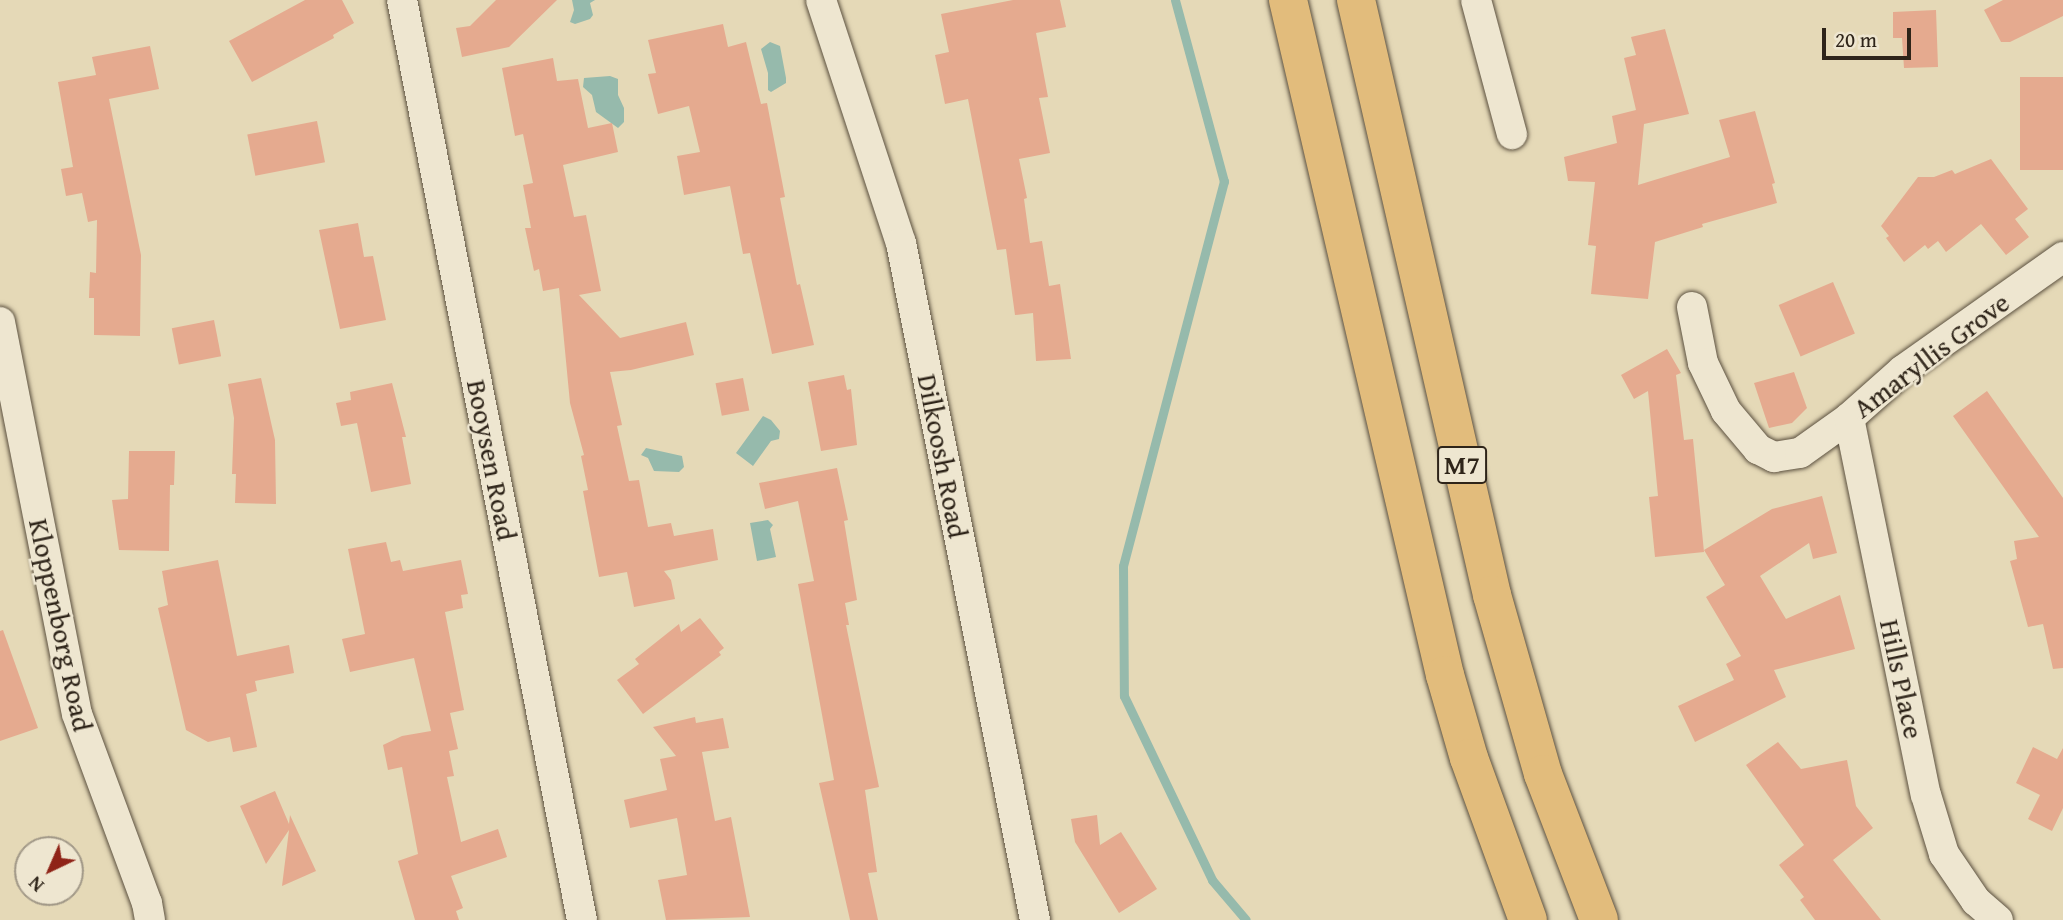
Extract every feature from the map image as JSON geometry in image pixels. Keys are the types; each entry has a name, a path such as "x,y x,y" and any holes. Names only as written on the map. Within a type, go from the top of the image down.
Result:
{"highway":[{"name":"M7","path":"1288,0 1445,675 1469,758 1528,920"},
{"name":"M7","path":"1356,0 1492,595 1543,774 1599,920"}],"street":[{"name":"Booysen Road","path":"402,0 582,920"},
{"name":"Dilkoosh Road","path":"821,0 901,243 1035,920"},
{"path":"1476,0 1511,134"},
{"name":"Amaryllis Grove","path":"1692,307 1703,363 1734,422 1758,449 1774,457 1800,453 1849,418 1903,370 2063,257"},
{"name":"Kloppenborg Road","path":"0,322 77,714 147,903 150,920"},
{"name":"Hills Place","path":"1849,418 1926,795 1944,854 1976,901 1998,920"}],"shaded area":[{"path":"572,0 595,0 590,3 593,15 590,19 575,24 570,22 574,10"},
{"path":"770,42 780,46 786,78 786,83 771,92 768,90 768,73 761,49"},
{"path":"610,76 618,79 618,95 624,108 624,122 618,128 596,112 592,95 583,87 584,78"},
{"path":"763,416 771,420 780,431 779,439 771,441 753,466 736,453"},
{"path":"646,448 682,456 684,467 679,472 654,471 648,458 641,455"},
{"path":"768,520 773,525 770,529 776,557 757,561 750,523"}],"building":[{"path":"305,0 342,0 354,23 333,35 334,38 252,82 229,41"},
{"path":"496,0 557,0 509,47 462,57 456,28 470,26"},
{"path":"1013,0 1060,0 1066,27 1036,33 1048,97 1039,98 1050,153 1019,159 1027,198 1024,199 1030,243 1042,241 1049,286 1060,284 1071,359 1036,361 1033,313 1015,315 1006,249 997,250 968,99 945,104 935,55 949,52 941,14"},
{"path":"2003,0 2063,0 2063,16 2010,42 2001,42 1984,10"},
{"path":"1936,10 1938,67 1904,68 1902,38 1893,38 1893,12"},
{"path":"723,24 728,47 746,42 761,104 767,103 785,197 780,198 797,285 800,284 814,345 772,354 750,253 743,254 730,186 684,195 677,156 700,152 689,106 658,114 648,74 656,73 648,40"},
{"path":"1665,29 1689,114 1644,124 1638,185 1730,157 1719,120 1755,111 1775,183 1772,184 1777,203 1702,224 1703,227 1655,242 1648,299 1591,294 1596,246 1588,245 1595,182 1568,181 1564,157 1617,143 1612,116 1636,110 1624,58 1636,55 1631,37"},
{"path":"150,46 159,89 109,99 141,255 140,336 94,335 94,298 89,298 90,272 96,273 97,220 88,222 82,193 66,196 61,169 73,167 58,82 96,75 92,57"},
{"path":"553,58 557,81 578,79 588,128 612,123 618,152 563,165 574,217 586,215 601,291 579,295 620,338 686,322 694,355 631,370 610,372 622,425 617,426 629,481 639,480 648,527 671,523 674,536 713,529 718,560 664,571 671,580 675,599 634,607 627,572 599,577 583,491 588,490 581,456 584,455 570,403 559,288 543,291 539,269 534,271 525,228 531,228 523,185 533,183 523,134 515,136 502,68"},
{"path":"2020,77 2063,77 2063,170 2020,170"},
{"path":"317,121 325,162 255,176 247,135"},
{"path":"1991,159 2028,209 2015,219 2029,237 2006,255 1981,224 1946,252 1938,241 1928,249 1925,245 1904,262 1886,238 1889,236 1881,226 1918,177 1934,177 1952,170 1955,174"},
{"path":"358,223 364,257 373,256 386,320 340,329 319,230"},
{"path":"1833,282 1855,334 1801,357 1779,305"},
{"path":"214,320 221,356 179,365 172,328"},
{"path":"1667,349 1681,373 1676,375 1684,440 1693,439 1704,552 1655,557 1649,497 1658,496 1648,391 1634,399 1621,375"},
{"path":"1794,372 1807,408 1792,423 1769,428 1754,383"},
{"path":"844,375 847,390 851,389 857,445 821,451 808,382"},
{"path":"261,378 275,440 276,504 235,503 236,474 232,474 234,418 228,384"},
{"path":"743,378 749,410 722,416 716,383"},
{"path":"392,383 406,437 402,437 411,484 371,492 357,423 341,426 336,403 351,400 350,392"},
{"path":"1987,391 2063,498 2063,668 2053,669 2043,624 2028,627 2010,561 2017,559 2014,541 2039,537 1953,416"},
{"path":"129,451 175,451 174,485 170,485 169,551 119,550 112,500 128,499"},
{"path":"837,468 848,520 844,521 857,600 845,603 849,625 846,625 879,787 865,790 877,872 868,873 878,920 850,920 819,783 834,780 798,584 814,581 798,501 765,509 759,483"},
{"path":"1822,496 1837,553 1813,559 1809,543 1760,576 1786,619 1840,595 1855,649 1774,670 1786,697 1695,742 1678,706 1734,680 1726,664 1741,656 1706,597 1725,585 1704,550 1772,509"},
{"path":"386,542 391,562 400,560 403,571 461,560 468,594 461,595 463,608 445,612 464,710 450,713 458,749 449,751 454,776 447,777 461,842 498,829 507,857 451,876 463,908 456,911 459,920 415,920 398,861 418,854 402,767 388,770 383,745 402,736 431,731 414,658 350,672 342,639 365,634 348,549"},
{"path":"218,560 237,656 289,645 294,673 255,681 257,691 246,694 257,747 233,752 230,737 208,742 186,730 158,608 168,605 162,571"},
{"path":"700,618 724,648 719,652 721,655 643,714 617,680 639,664 635,659 679,624 681,632"},
{"path":"3,630 38,728 0,741 0,631"},
{"path":"695,717 696,723 723,718 729,748 702,752 715,821 731,817 750,917 666,920 658,880 687,875 677,818 630,828 624,800 667,790 660,759 676,756 653,727"},
{"path":"1778,742 1801,769 1847,760 1856,806 1873,828 1833,860 1881,920 1815,920 1800,900 1804,897 1779,865 1804,845 1746,765"},
{"path":"2033,747 2057,759 2063,748 2063,808 2052,831 2028,819 2040,795 2016,783"},
{"path":"275,791 289,824 290,815 316,871 282,886 289,830 266,864 240,806"},
{"path":"1097,815 1100,845 1121,832 1157,889 1119,913 1075,842 1071,819"}],"waterway":[{"path":"1175,0 1224,181 1123,566 1124,696 1212,880 1246,920"}]}
